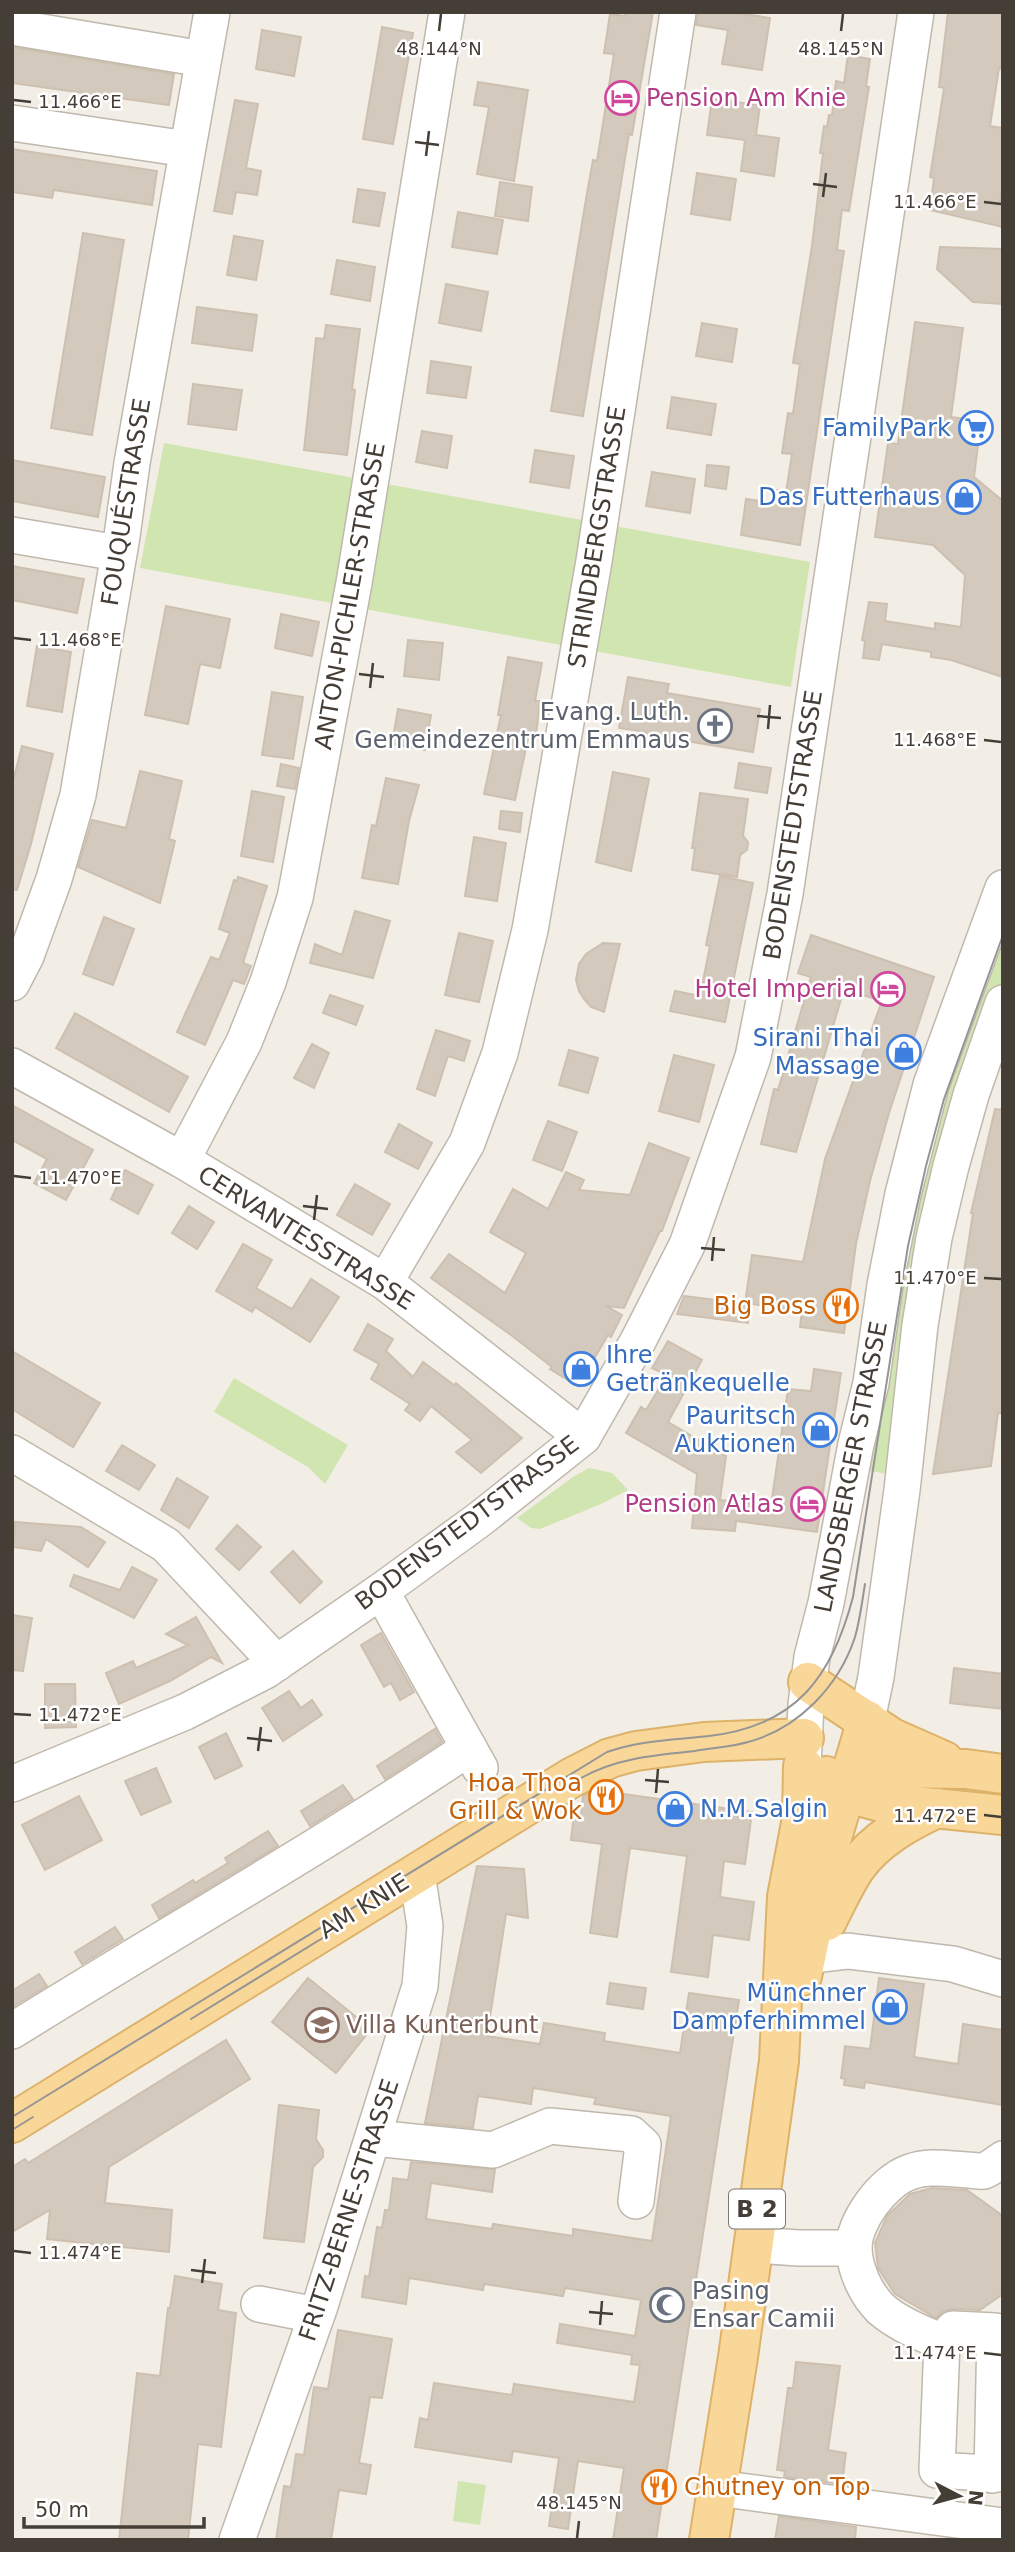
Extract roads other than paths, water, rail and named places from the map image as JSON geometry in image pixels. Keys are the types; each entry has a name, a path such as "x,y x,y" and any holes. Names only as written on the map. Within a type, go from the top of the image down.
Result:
{"main road":[{"path":"808,1682 904,1744 966,1769"},
{"name":"LANDSBERGER STRASSE","path":"709,2540 796,1954 818,1896 867,1720"},
{"name":"AM KNIE","path":"12,2123 571,1778 610,1758 667,1746 735,1741 804,1752 848,1788 866,1798 884,1803 1003,1815"},
{"name":"LANDSBERGER STRASSE","path":"796,1954 787,1897 802,1818 804,1752"},
{"path":"802,1818 874,1768 966,1769 1003,1774"},
{"name":"B 2","path":"796,1954 862,1860 890,1835 937,1808"}],"street":[{"name":"FOUQUÉSTRASSE","path":"12,983 26,956 54,879 78,795 212,12"},
{"name":"ANTON-PICHLER-STRASSE","path":"182,1160 244,1042 268,982 295,898 354,583 447,12"},
{"name":"STRINDBERGSTRASSE","path":"385,1282 467,1143 500,1053 530,930 594,561 678,12"},
{"name":"BODENSTEDTSTRASSE","path":"12,1784 185,1712 277,1663 381,1591 480,1519 583,1437 639,1341 687,1245 753,1057 785,894 885,287 916,12"},
{"path":"12,27 203,59"},
{"path":"12,123 187,149"},
{"path":"12,535 118,553"},
{"name":"LANDSBERGER STRASSE","path":"804,1752 808,1682 813,1652 829,1588 856,1444 871,1383 885,1285 903,1194 931,1085 1003,888"},
{"name":"LANDSBERGER STRASSE","path":"867,1720 876,1677 902,1490 920,1325 934,1238 971,1095 1003,1003"},
{"name":"CERVANTESSTRASSE","path":"12,1066 182,1160 385,1282 583,1437"},
{"path":"12,1453 166,1545 277,1663"},
{"path":"12,2031 295,1860 475,1758 381,1591"},
{"name":"FRITZ-BERNE-STRASSE","path":"237,2540 316,2315 420,1986 425,1926 417,1874"},
{"path":"796,1954 848,1951 953,1964 1003,1979"},
{"path":"374,2138 493,2150 550,2126 631,2134 643,2145 636,2201"},
{"path":"942,2342 901,2322 882,2309 868,2292 859,2272 854,2248 862,2220 873,2199 888,2184 909,2172 929,2168 984,2171 1003,2159"},
{"path":"753,2245 854,2248"},
{"path":"258,2304 316,2315"},
{"path":"953,2329 995,2331 997,2474 937,2470 942,2342 953,2329"},
{"path":"717,2488 998,2530"}],"tram line":[{"path":"12,2117 607,1752 645,1743 739,1730 765,1721 787,1709 806,1693 834,1651 853,1597 908,1246 926,1166 944,1099 1003,935"},
{"path":"581,1778 594,1771 636,1758 742,1744 784,1727 814,1703 839,1672 855,1637 865,1584"},
{"path":"191,2019 334,1931"},
{"path":"12,2130 33,2117"}],"place":[{"name":"Pension Am Knie","path":"622,98"},
{"name":"FamilyPark","path":"976,428"},
{"name":"Das Futterhaus","path":"964,497"},
{"name":"Evang. Luth. Gemeindezentrum Emmaus","path":"715,726"},
{"name":"Hotel Imperial","path":"888,989"},
{"name":"Sirani Thai Massage","path":"904,1052"},
{"name":"Big Boss","path":"841,1306"},
{"name":"Ihre Getränkequelle","path":"581,1369"},
{"name":"Pauritsch Auktionen","path":"820,1430"},
{"name":"Pension Atlas","path":"808,1504"},
{"name":"Hoa Thoa Grill & Wok","path":"606,1797"},
{"name":"N.M.Salgin","path":"675,1809"},
{"name":"Münchner Dampferhimmel","path":"890,2007"},
{"name":"Villa Kunterbunt","path":"322,2025"},
{"name":"Pasing Ensar Camii","path":"667,2305"},
{"name":"Chutney on Top","path":"659,2487"}]}
